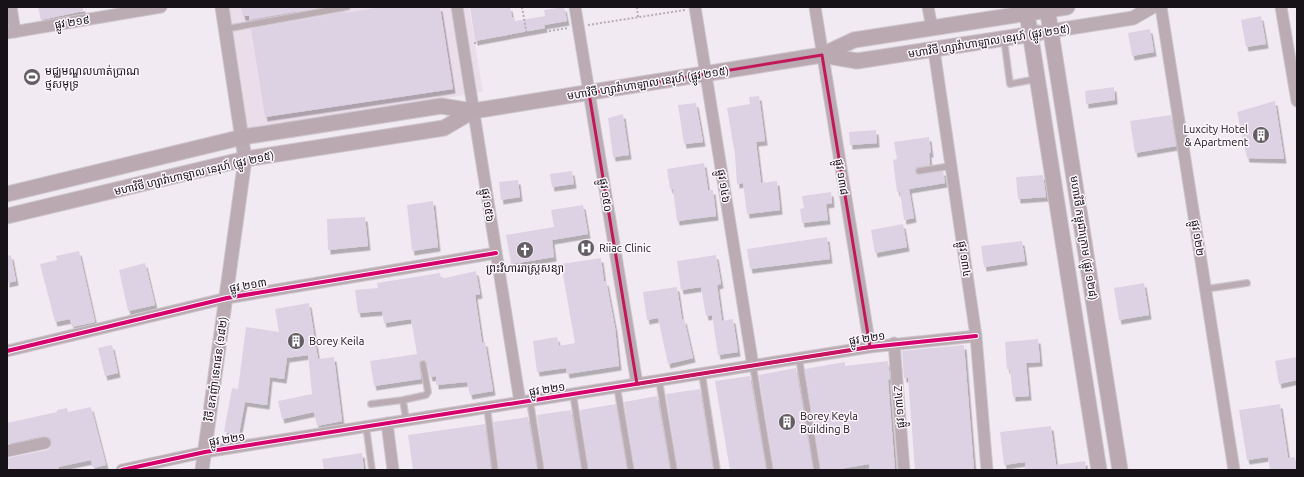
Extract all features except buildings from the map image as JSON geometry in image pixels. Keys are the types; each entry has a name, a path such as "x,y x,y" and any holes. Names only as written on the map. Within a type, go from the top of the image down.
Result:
{"main road":[{"name":"មហាវិថី ហ្សាវ៉ាហាឡាល នេរុហ៍ (ផ្លូវ ២១៥)","path":"7,194 243,137 440,106 473,111 589,93 822,55 854,40 932,28 1027,10 1068,7"},
{"name":"មហាវិថី កម្ពុជាក្រោម (ផ្លូវ ១២៨)","path":"1047,9 1120,470"},
{"name":"មហាវិថី កម្ពុជាក្រោម (ផ្លូវ ១២៨)","path":"1027,10 1099,470"},
{"name":"មហាវិថី ហ្សាវ៉ាហាឡាល នេរុហ៍ (ផ្លូវ ២១៥)","path":"822,55 857,61 1050,31"},
{"name":"មហាវិថី ហ្សាវ៉ាហាឡាល នេរុហ៍ (ផ្លូវ ២១៥)","path":"7,216 245,160 444,128 473,111"},
{"path":"1076,323 1097,319"}],"street":[{"path":"11,7 11,32"},
{"name":"ផ្លូវ ២១៩","path":"11,32 117,11 161,7"},
{"name":"វិថី ឧកញ៉ា ទេពផន (១៨២)","path":"202,470 245,160 243,137 222,7"},
{"name":"ផ្លូវ ១៥៦","path":"457,7 496,253 525,402"},
{"name":"ផ្លូវ ១៥០","path":"575,7 637,384"},
{"name":"ផ្លូវ ១៤៦","path":"696,7 753,366"},
{"name":"ផ្លូវ ១៣៨","path":"815,7 870,347"},
{"path":"928,7 932,28"},
{"name":"មហាវិថី ហ្សាវ៉ាហាឡាល នេរុហ៍ (ផ្លូវ ២១៥)","path":"1050,31 1133,18 1152,7"},
{"name":"ផ្លូវ ១២២","path":"1161,7 1234,470"},
{"path":"1281,7 1297,101"},
{"name":"ផ្លូវ ១៣៤","path":"934,50 976,336 987,470"},
{"name":"ផ្លូវ ២១៣","path":"7,351 227,298 496,253"},
{"name":"ផ្លូវ ២២១","path":"122,470 205,452 894,343 976,336"},
{"name":"ផ្លូវ ១៣៤Z","path":"894,343 904,470"},
{"path":"387,423 393,470"},
{"path":"7,451 45,443"}],"lane":[{"path":"226,29 347,7"},
{"path":"1004,38 1010,84 1038,79"},
{"path":"919,171 951,166"},
{"path":"1206,289 1246,283"},
{"path":"799,358 817,470"},
{"path":"371,404 403,400 426,395 428,392 424,364"},
{"path":"753,366 770,470"},
{"path":"702,374 717,470"},
{"path":"659,380 674,470"},
{"path":"617,387 630,470"},
{"path":"573,394 585,470"},
{"path":"403,400 406,420"},
{"path":"525,402 541,470"},
{"path":"487,408 496,470"},
{"path":"366,426 372,470"}],"path":[{"path":"522,7 527,35"},
{"path":"637,7 638,17"}],"highlighted area":[{"path":"822,55 870,347 637,384 589,93"}],"shaded area":[{"path":"215,7 469,7 483,92 236,132"}],"cycle path":[{"path":"7,351 227,298 496,253"},
{"path":"122,470 205,452 870,347 976,336"}],"place":[{"name":"មជ្ឈមណ្ឌលហាត់ប្រាណ ថ្មសមុទ្រ","path":"32,77"},
{"name":"Luxcity Hotel & Apartment","path":"1261,135"},
{"name":"Riiac Clinic","path":"586,248"},
{"name":"ព្រះវិហាររាស្ត្រសន្យា","path":"525,250"},
{"name":"Borey Keila","path":"296,341"},
{"name":"Borey Keyla Building B","path":"787,422"}]}
